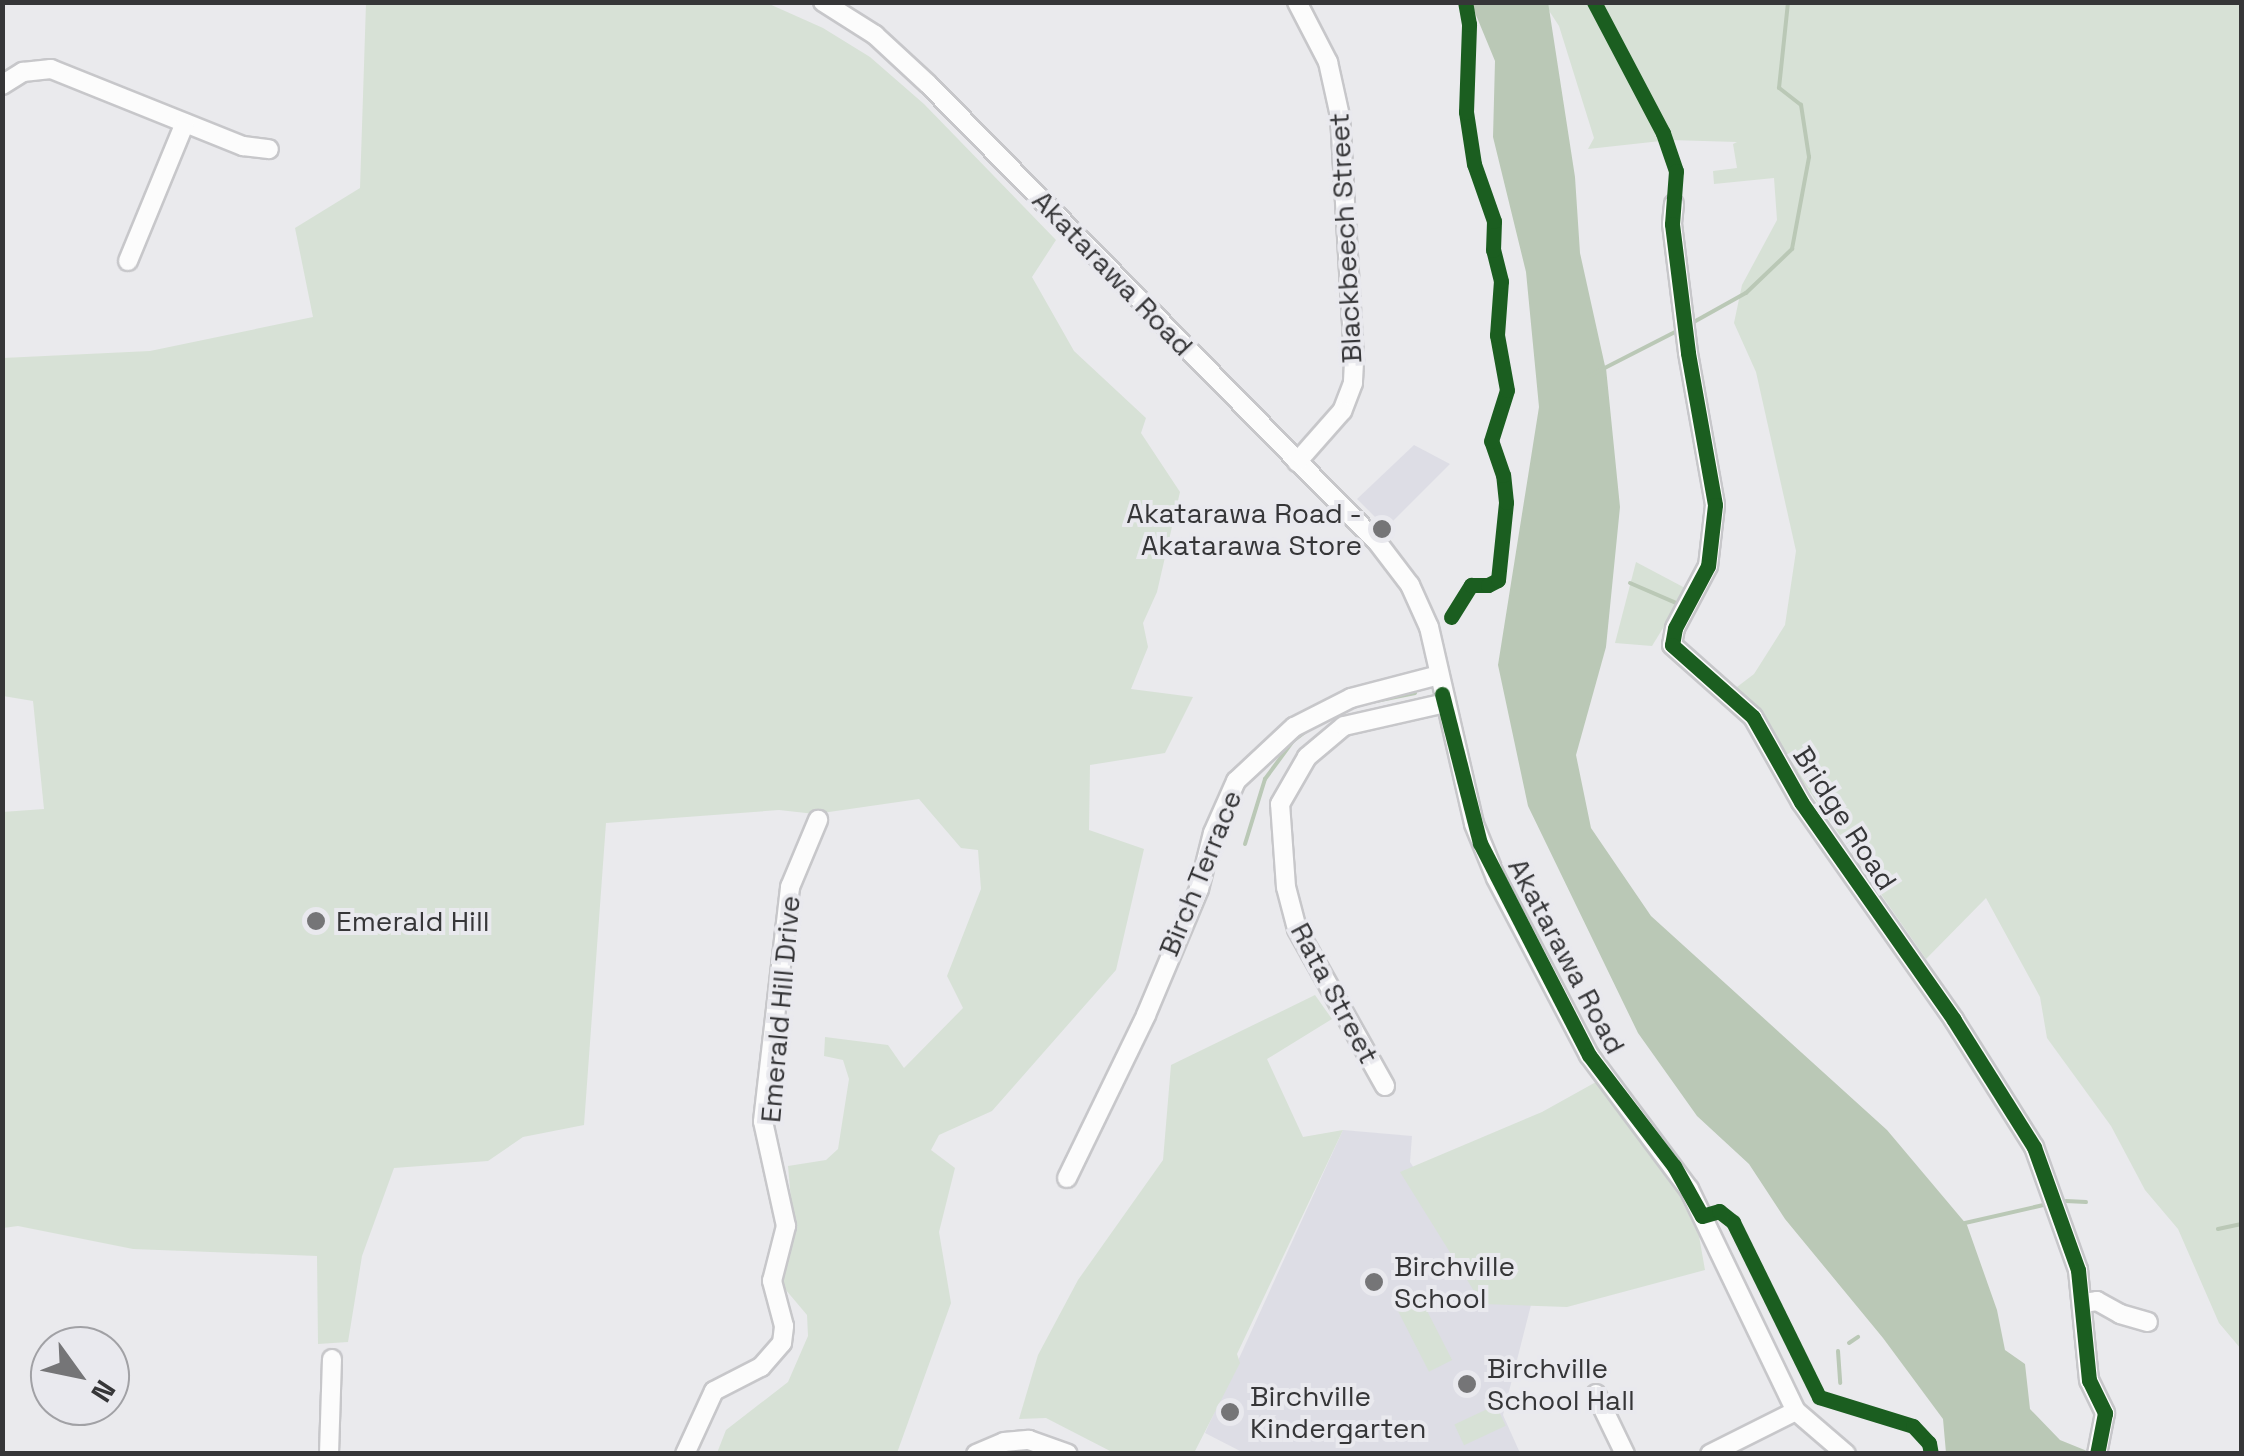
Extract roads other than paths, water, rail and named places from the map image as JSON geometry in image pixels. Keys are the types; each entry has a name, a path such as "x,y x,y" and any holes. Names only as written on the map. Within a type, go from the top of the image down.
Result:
{"street":[{"name":"Akatarawa Road","path":"823,2 875,35 928,84 1378,543 1410,584 1429,627 1468,803 1487,860 1590,1056 1689,1189 1796,1411 1846,1454"},
{"name":"Blackbeech Street","path":"1297,2 1328,62 1337,100 1354,362 1353,383 1342,411 1297,462"},
{"path":"2,85 23,72 51,69 243,146 269,149"},
{"path":"128,261 186,123"},
{"name":"Bridge Road","path":"1674,204 1672,224 1688,353 1711,467 1713,542 1708,566 1675,628 1672,644 1753,718 1801,802 2002,1092 2034,1146 2078,1270 2089,1380 2104,1414 2096,1454"},
{"name":"Birch Terrace","path":"1067,1178 1146,1015 1199,889 1212,833 1236,781 1294,726 1352,698 1439,676"},
{"name":"Rata Street","path":"1385,1086 1297,929 1286,887 1280,804 1307,758 1344,726 1444,702"},
{"name":"Emerald Hill Drive","path":"686,1454 714,1391 762,1367 782,1344 784,1326 772,1281 786,1226 764,1121 790,887 818,820"},
{"path":"2084,1303 2097,1301 2120,1314 2148,1322"},
{"path":"329,1454 332,1358"},
{"path":"1596,1394 1625,1454"},
{"path":"1710,1454 1796,1411"},
{"path":"976,1454 1004,1442 1030,1440 1068,1454"}],"waterway":[{"path":"1692,323 1746,293 1792,249 1809,157 1801,105 1779,88 1788,2"},
{"path":"1589,376 1679,330"},
{"path":"1630,583 1676,603"},
{"path":"1371,702 1415,693"},
{"path":"1245,844 1265,779 1293,741 1313,726"},
{"path":"2066,1201 2086,1202"},
{"path":"1965,1223 2048,1204"},
{"path":"2218,1229 2242,1224"},
{"path":"1849,1343 1858,1337"},
{"path":"1838,1351 1840,1383"}],"place":[{"name":"Akatarawa Road - Akatarawa Store","path":"1382,529"},
{"name":"Emerald Hill","path":"316,921"},
{"name":"Birchville School","path":"1374,1282"},
{"name":"Birchville School Hall","path":"1467,1384"},
{"name":"Birchville Kindergarten","path":"1230,1412"}]}
